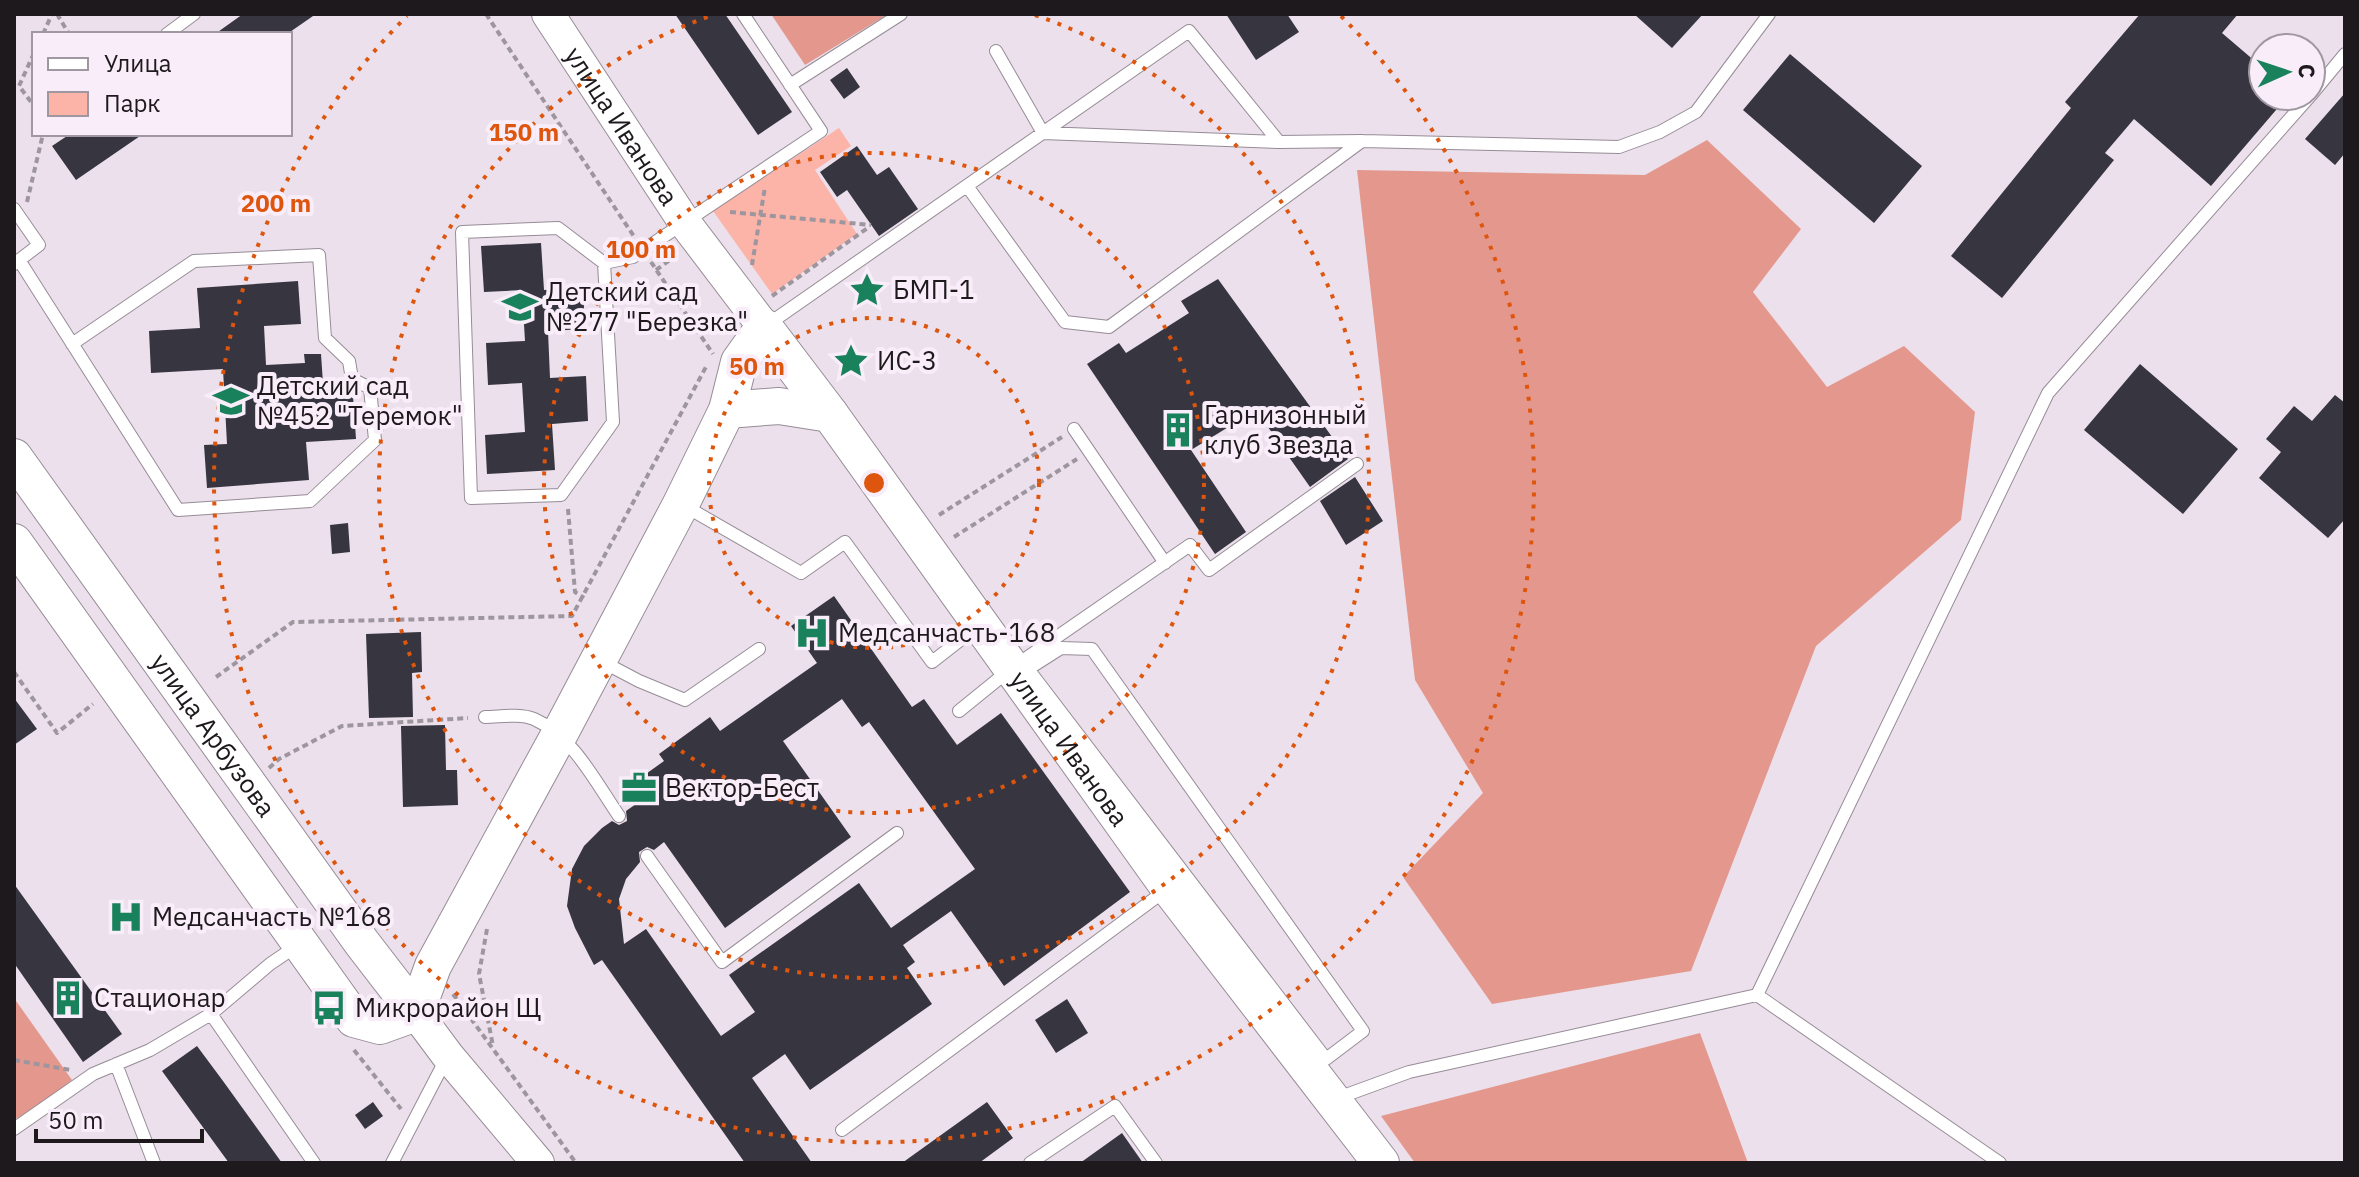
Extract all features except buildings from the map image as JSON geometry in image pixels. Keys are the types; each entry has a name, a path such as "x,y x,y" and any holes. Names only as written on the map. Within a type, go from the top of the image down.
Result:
{"main road":[{"path":"416,1013 433,966 681,504 727,410 739,362 764,314"},
{"name":"улица Иванова","path":"764,314 830,414 1169,888 1381,1163"},
{"path":"727,410 779,406 830,414"},
{"name":"улица Арбузова","path":"14,457 416,1013 380,1026 354,1019 14,542"}],"street":[{"name":"улица Иванова","path":"548,14 764,314"},
{"name":"улица Арбузова","path":"416,1013 538,1163"}],"lane":[{"path":"170,32 194,14"},
{"path":"604,263 613,422 561,495 471,498 462,232 558,228 604,263 633,257 821,131 743,14"},
{"path":"790,85 901,14"},
{"path":"1043,133 1279,142 1619,147 1660,132 1696,112 1769,14"},
{"path":"764,314 967,186 1189,31 1279,142"},
{"path":"996,51 1043,133"},
{"path":"2327,76 2345,54"},
{"path":"1757,995 2048,393 2297,112"},
{"path":"967,186 1065,322 1109,327 1362,141"},
{"path":"14,209 39,245 16,262 178,510 310,501 375,440 370,388 352,379 349,361 325,338 319,255 194,261 72,344"},
{"path":"1074,429 1165,563"},
{"path":"959,711 1012,668 1190,545 1209,570 1357,464"},
{"path":"681,504 801,573 845,542 932,662 980,624"},
{"path":"1061,648 1092,649 1363,1031 1326,1059 1028,669 1061,648"},
{"path":"598,660 685,700 759,649"},
{"path":"485,717 533,719 559,735 619,816"},
{"path":"647,856 722,962 897,833"},
{"path":"842,1130 1169,888"},
{"path":"14,1129 93,1074 150,1050 211,1014 270,964 301,944"},
{"path":"1332,1101 1409,1072 1757,995 2000,1163"},
{"path":"211,1014 314,1163"},
{"path":"392,1163 448,1056"},
{"path":"116,1064 154,1163"},
{"path":"1030,1163 1115,1106 1156,1163"}],"path":[{"path":"44,32 55,14 68,32"},
{"path":"216,677 293,622 572,616 713,353 486,14"},
{"path":"32,57 19,86 32,103"},
{"path":"23,221 43,136"},
{"path":"752,266 768,167"},
{"path":"694,217 761,214 871,225 764,314"},
{"path":"939,515 1074,429"},
{"path":"954,537 1089,451"},
{"path":"567,488 575,592 584,598"},
{"path":"14,672 57,733 96,701"},
{"path":"250,786 279,759 342,726 485,717"},
{"path":"490,916 479,974 494,1051"},
{"path":"452,994 576,1163"},
{"path":"349,1043 412,1124"},
{"path":"14,1060 93,1074"}],"green space":[{"path":"839,128 851,146 815,170 857,234 772,294 713,211"}],"shaded area":[{"path":"771,14 888,14 805,65"},
{"path":"1707,140 1801,229 1753,292 1827,387 1904,346 1975,412 1961,520 1816,646 1691,971 1492,1004 1403,877 1483,793 1415,680 1357,170 1645,175"},
{"path":"14,998 72,1080 24,1119 14,1118"},
{"path":"1700,1033 1748,1163 1415,1163 1381,1116"}],"place":[{"name":"БМП-1","path":"867,290"},
{"name":"Детский сад №277 \"Березка\"","path":"520,307"},
{"name":"ИС-3","path":"851,361"},
{"name":"Детский сад №452 \"Теремок\"","path":"231,401"},
{"name":"Гарнизонный клуб Звезда","path":"1178,430"},
{"name":"Медсанчасть-168","path":"812,633"},
{"name":"Вектор-Бeст","path":"639,788"},
{"name":"Медсанчасть №168","path":"126,917"},
{"name":"Стационар","path":"68,998"},
{"name":"Микрорайон Щ","path":"329,1008"}]}
